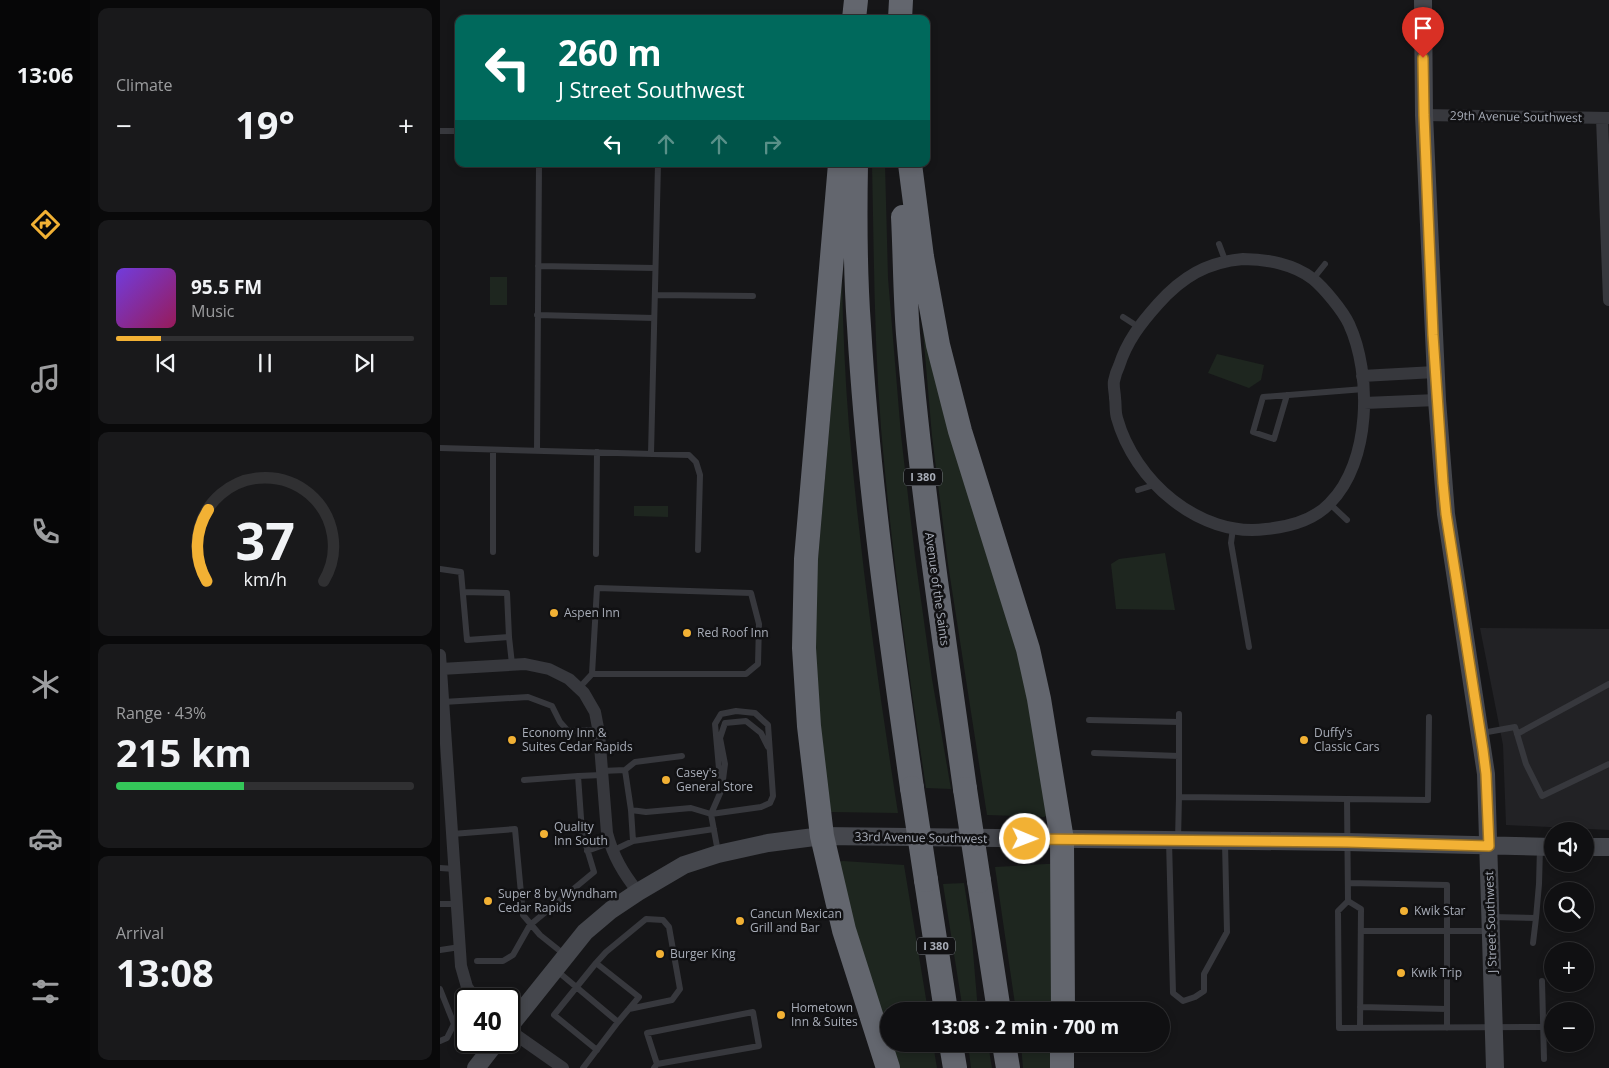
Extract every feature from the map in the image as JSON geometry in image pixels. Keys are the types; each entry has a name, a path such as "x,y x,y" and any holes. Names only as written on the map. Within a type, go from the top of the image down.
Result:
{"highway":[{"path":"856,15 857,0"},
{"path":"900,15 901,0"},
{"path":"840,167 806,559 805,668 809,726 822,836 844,930 888,1068"},
{"name":"I 380","path":"856,167 858,325 869,455 884,596 945,1002"},
{"name":"Avenue of the Saints","path":"901,167 908,333 920,458 936,587 998,1002"},
{"path":"910,167 922,257 938,346 960,431 1028,649 1039,699 1062,840 1063,1002"},
{"path":"952,1052 955,1068"},
{"path":"1005,1052 1008,1068"},
{"path":"1062,1052 1062,1068"}],"street":[{"name":"J Street Southwest","path":"1423,0 1424,115 1435,372 1446,514 1486,774 1495,1068"},
{"name":"29th Avenue Southwest","path":"1424,115 1606,118"},
{"path":"1606,118 1609,300"},
{"path":"1258,259 1278,263 1313,279 1340,309 1355,340 1363,383 1364,403 1362,432 1356,461 1342,488 1330,504 1315,515 1291,525 1264,530 1233,528 1208,522 1182,508 1154,485 1127,445 1116,417 1114,381 1123,352 1137,326 1170,290 1195,272 1225,260 1258,259"},
{"path":"1363,383 1435,372"},
{"path":"1364,403 1437,400"},
{"path":"440,655 444,757 458,904 461,966 467,988"},
{"path":"441,665 525,664 549,669 570,679 584,693 595,712 598,730 607,833 611,847 623,872 638,892"},
{"name":"33rd Avenue Southwest","path":"520,1013 560,963 592,927 611,910 684,865 718,854 768,843 822,836 1347,842 1544,847"},
{"path":"1594,847 1609,847"},
{"path":"520,1038 563,1068"},
{"path":"476,1068 488,1053"}],"lane":[{"path":"440,131 455,131"},
{"path":"538,451 537,316 540,167"},
{"path":"651,454 658,167"},
{"path":"1220,244 1225,260"},
{"path":"1313,279 1325,264"},
{"path":"538,266 655,268"},
{"path":"655,295 753,296"},
{"path":"537,316 654,318"},
{"path":"1124,317 1137,326"},
{"path":"1287,395 1274,439 1253,432 1263,397 1363,383"},
{"path":"440,448 689,455 696,462 700,475 698,550"},
{"path":"493,450 493,552"},
{"path":"596,554 597,452"},
{"path":"1138,490 1154,485"},
{"path":"1330,504 1347,520"},
{"path":"1233,528 1231,543 1249,647"},
{"path":"440,569 461,572 467,640 509,637"},
{"path":"579,688 592,674 597,588 751,593 759,624 758,664 746,674 592,674"},
{"path":"463,592 507,593 512,664"},
{"path":"1517,734 1609,684"},
{"path":"443,702 528,696 552,706 560,722 568,732 598,730"},
{"path":"631,810 646,812 691,808 711,814 761,807 770,803 773,796 768,725 755,713 736,711 721,714 715,724 721,792"},
{"path":"1179,714 1178,797 1173,841 1173,993 1183,1000 1195,997 1204,991 1204,974 1227,932 1224,841"},
{"path":"1178,797 1428,800 1429,717"},
{"path":"1089,720 1179,722"},
{"path":"718,854 711,814 721,792 725,764 720,738 725,723 746,721 761,733 770,751"},
{"path":"1481,734 1515,727 1526,764 1542,796 1609,764"},
{"path":"1094,753 1179,756"},
{"path":"524,780 624,770 635,762 682,756"},
{"path":"624,770 631,810 632,841"},
{"path":"477,961 503,961 513,955 530,925 594,872 582,832 578,776"},
{"path":"1348,799 1348,901 1338,912 1339,1028 1543,1027"},
{"path":"452,834 515,829 523,915 540,935 576,987 618,1022"},
{"path":"587,851 632,841 714,829"},
{"path":"1533,943 1539,884 1544,858"},
{"path":"440,868 455,869"},
{"path":"1348,883 1447,886 1447,1028"},
{"path":"1348,901 1361,908 1360,1028"},
{"path":"440,904 458,904"},
{"path":"1361,931 1446,931 1536,918"},
{"path":"597,1050 554,1015 606,952 646,919 663,920 669,927 680,989 672,1000 629,1009"},
{"path":"440,950 460,947"},
{"path":"583,1068 639,997 596,963"},
{"path":"1542,981 1544,1059"},
{"path":"440,989 454,1024 447,1038 440,1041"},
{"path":"1360,1007 1447,1009"},
{"path":"753,1012 759,1046 656,1066 647,1034 753,1012"}],"shaded area":[{"path":"872,167 885,167 888,278 901,435 932,679 951,789 926,788 900,608 885,473 877,362"},
{"path":"490,277 507,277 507,305 490,305"},
{"path":"842,280 844,353 858,524 898,813 830,812 811,640"},
{"path":"919,285 1022,664 1048,815 1044,817 987,815 948,564 932,436"},
{"path":"1217,354 1264,365 1261,380 1249,388 1208,373"},
{"path":"634,506 668,506 668,517 634,516"},
{"path":"1165,553 1175,610 1116,609 1111,564 1119,559"},
{"path":"1480,628 1609,629 1609,830 1594,829 1594,822 1544,822 1544,827 1506,825 1503,745"},
{"path":"836,862 904,865 927,1002 880,1002 880,1021 838,884 835,870"},
{"path":"1054,864 1056,1002 1015,1002 995,867"},
{"path":"964,883 971,928 977,1002 962,1002 943,884"},
{"path":"891,1052 934,1052 937,1068 896,1068"},
{"path":"969,1052 989,1052 992,1068 971,1068"},
{"path":"1022,1052 1056,1052 1056,1068 1023,1068"}],"place":[{"name":"Aspen Inn","path":"554,613"},
{"name":"Red Roof Inn","path":"687,633"},
{"name":"Economy Inn & Suites Cedar Rapids","path":"512,740"},
{"name":"Duffy's Classic Cars","path":"1304,740"},
{"name":"Casey's General Store","path":"666,780"},
{"name":"Quality Inn South","path":"544,834"},
{"name":"Super 8 by Wyndham Cedar Rapids","path":"488,901"},
{"name":"Kwik Star","path":"1404,911"},
{"name":"Cancun Mexican Grill and Bar","path":"740,921"},
{"name":"Burger King","path":"660,954"},
{"name":"Kwik Trip","path":"1401,973"},
{"name":"Hometown Inn & Suites","path":"781,1015"}],"route":[{"path":"1025,839 1347,842 1489,846 1483,750 1446,514 1433,335 1423,58"}]}
